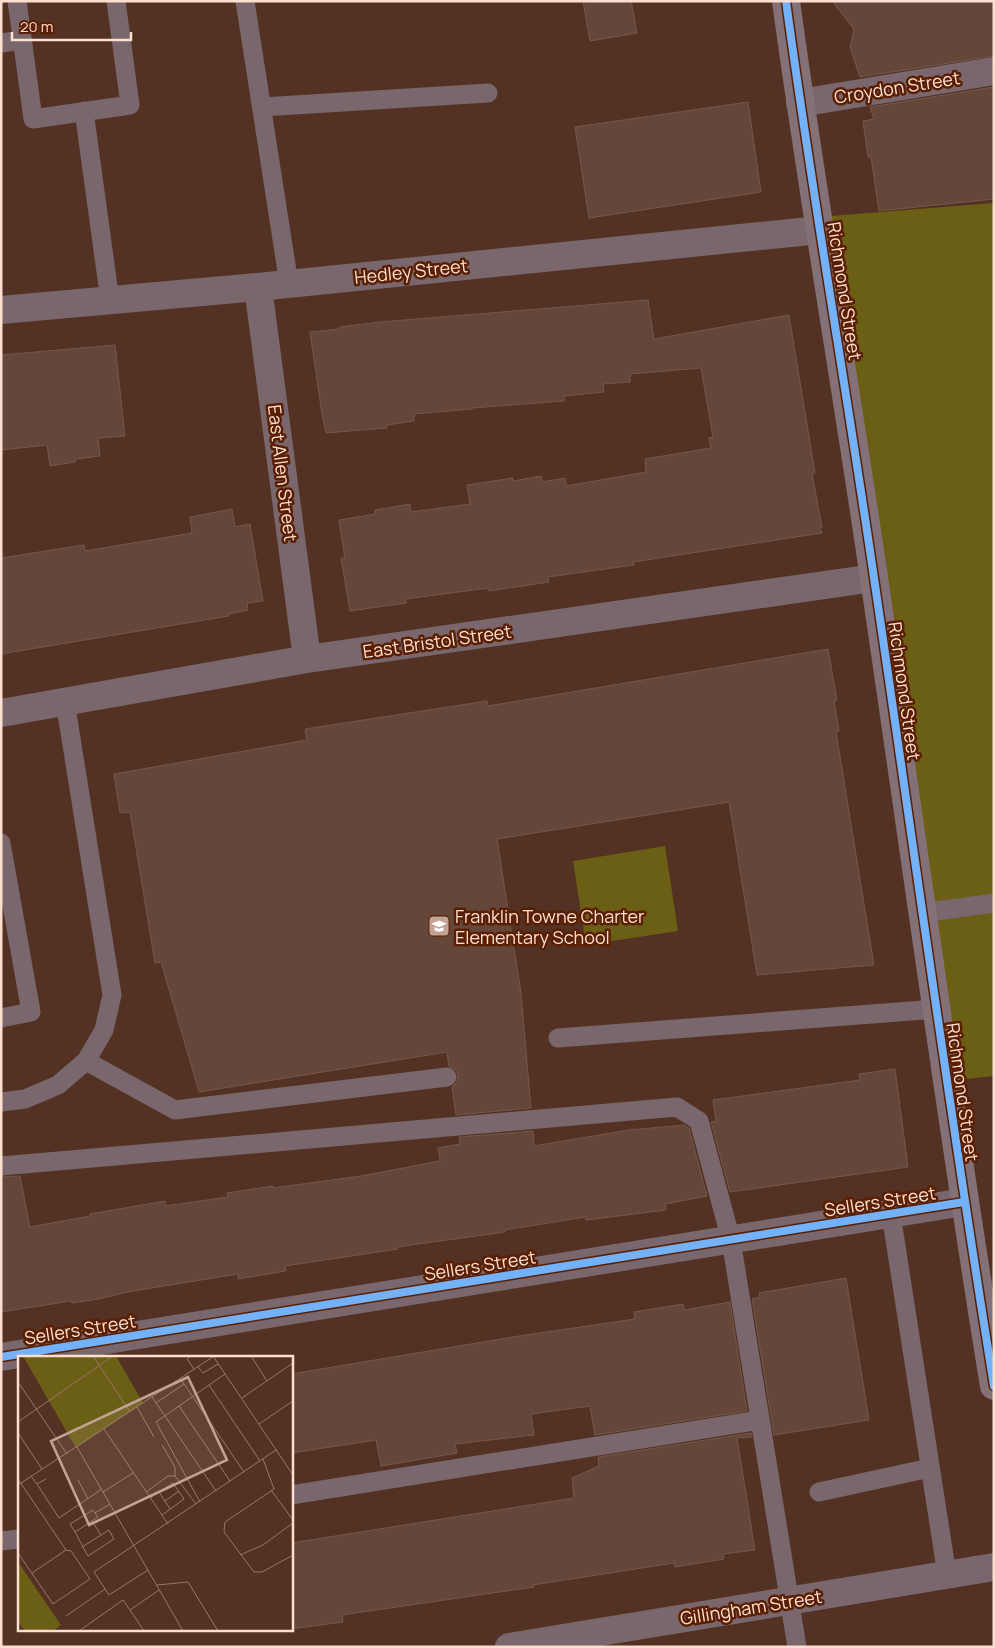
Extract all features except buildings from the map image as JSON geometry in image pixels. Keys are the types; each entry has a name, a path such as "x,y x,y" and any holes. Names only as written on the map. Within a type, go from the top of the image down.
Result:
{"main road":[{"name":"Richmond Street","path":"786,1 800,103 874,578 964,1202 994,1386"}],"street":[{"name":"Croydon Street","path":"800,103 994,71"},
{"name":"Hedley Street","path":"1,310 289,284 820,230"},
{"name":"East Allen Street","path":"258,287 307,659"},
{"name":"East Bristol Street","path":"1,713 307,659 874,578"},
{"name":"Sellers Street","path":"1,1357 964,1202"},
{"name":"Gillingham Street","path":"509,1647 994,1567"}],"lane":[{"path":"17,1 33,119 130,105 116,1"},
{"path":"245,1 289,284"},
{"path":"1,43 22,40"},
{"path":"262,106 488,93"},
{"path":"84,111 110,301"},
{"path":"1,1102 24,1099 58,1085 86,1062 104,1030 112,995 64,702"},
{"path":"1,843 31,1012 1,1018"},
{"path":"922,913 994,903"},
{"path":"558,1038 937,1009"},
{"path":"86,1062 175,1110 447,1077"},
{"path":"1,1166 676,1107 699,1121 731,1240 797,1647"},
{"path":"891,1214 947,1575"},
{"path":"292,1495 760,1420"},
{"path":"819,1492 930,1468"},
{"path":"1,1541 18,1538"}],"shaded area":[{"path":"994,203 994,1076 947,1081 818,217"},
{"path":"665,846 678,931 586,945 573,861"}],"cycle path":[{"path":"786,1 994,1386"},
{"path":"1,1357 964,1202"}],"place":[{"name":"Franklin Towne Charter Elementary School","path":"439,926"}]}
